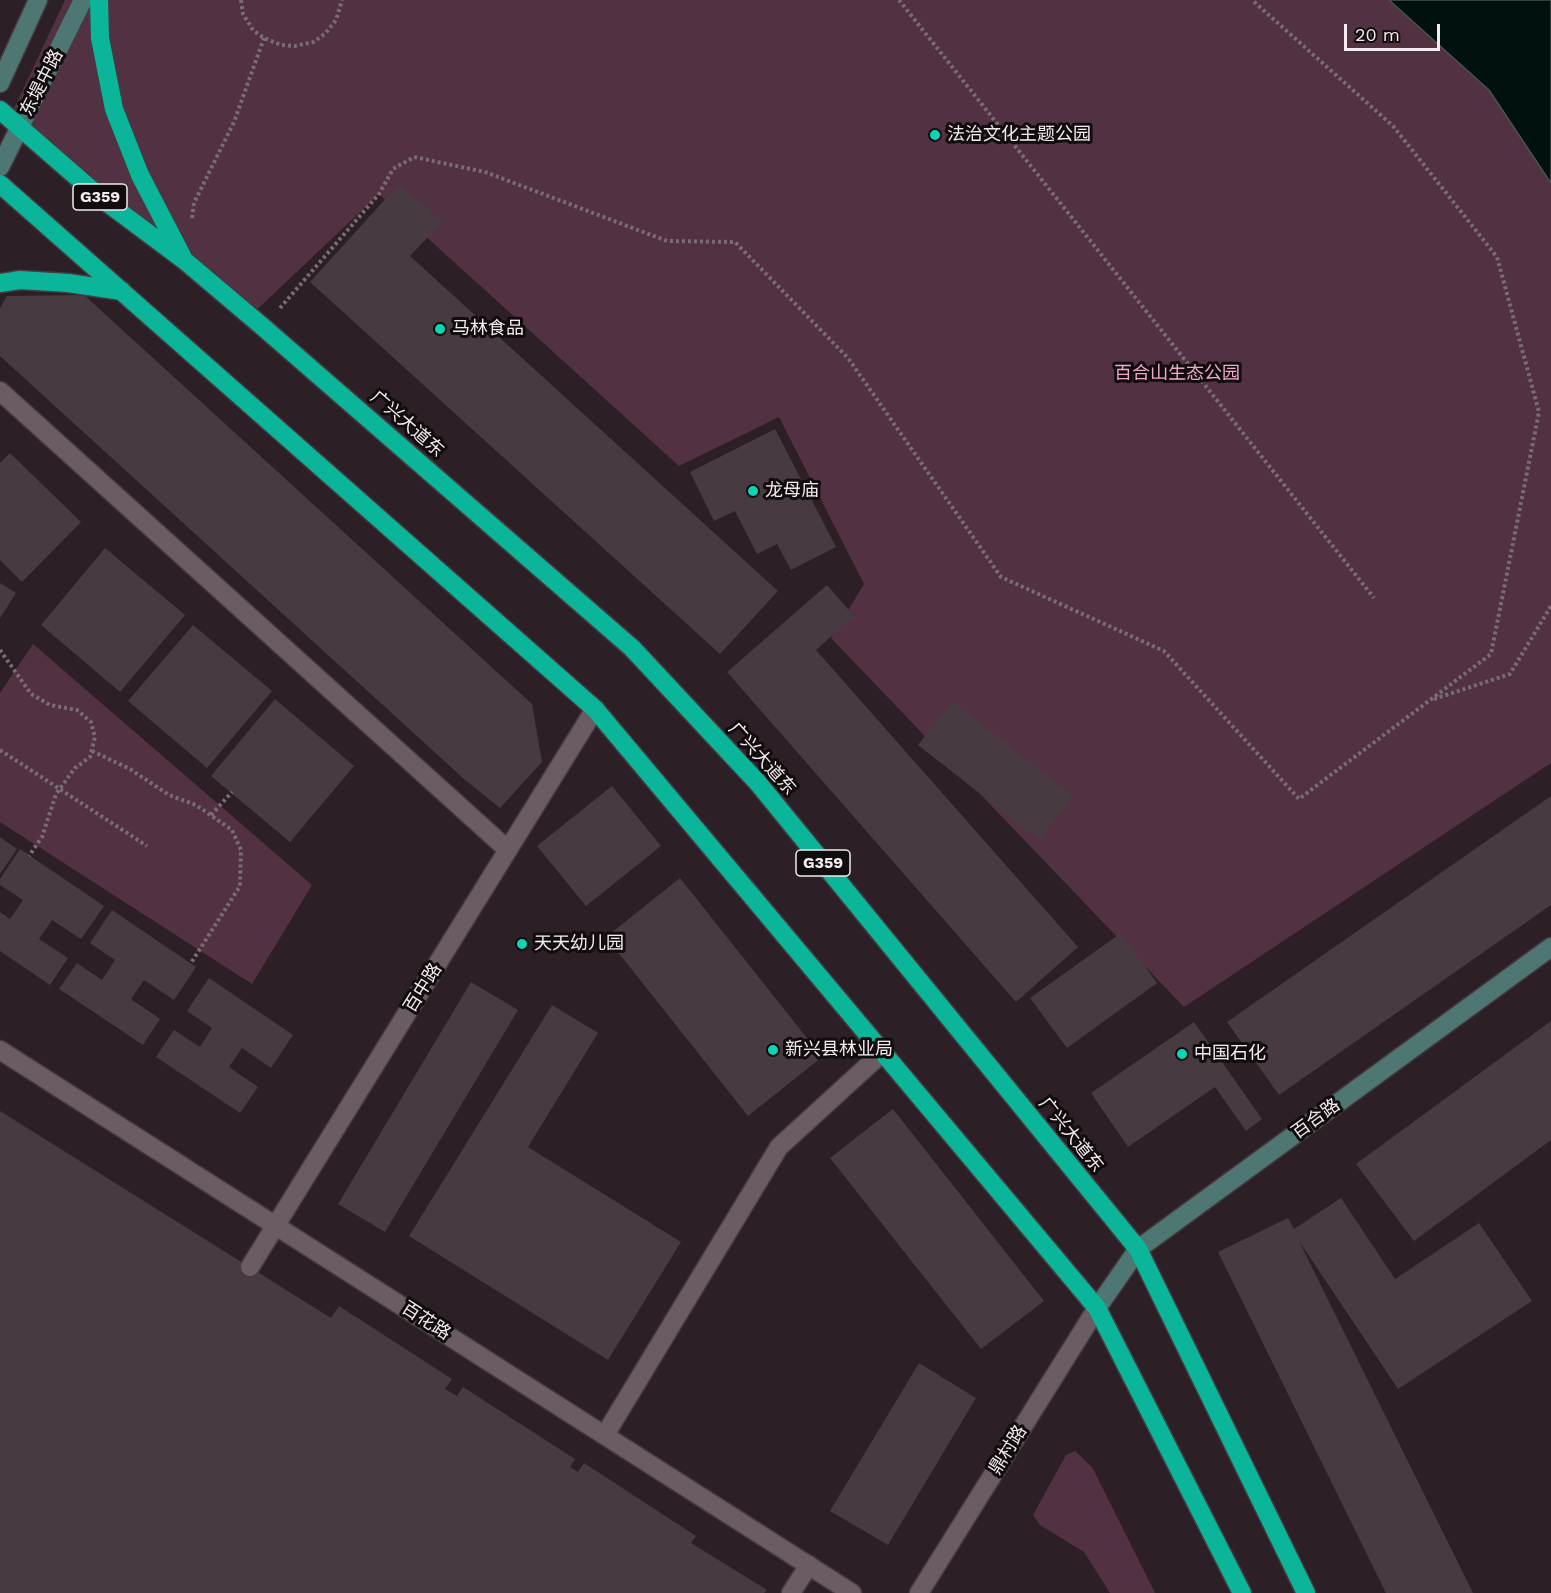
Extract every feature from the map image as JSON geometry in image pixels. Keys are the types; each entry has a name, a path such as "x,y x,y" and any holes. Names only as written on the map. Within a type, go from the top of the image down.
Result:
{"highway":[{"path":"99,0 100,38 114,109 140,175 184,260"},
{"name":"广兴大道东","path":"0,110 101,198 184,260 263,327 640,657 758,783 1138,1250 1306,1593"},
{"path":"0,184 595,709 1097,1308 1242,1593"},
{"path":"0,283 20,280 68,283 123,291"}],"street":[{"name":"东堤中路","path":"0,83 38,0"},
{"name":"东堤中路","path":"0,167 83,0"},
{"path":"0,391 508,850"},
{"name":"百中路","path":"250,1267 595,709"},
{"name":"百合路","path":"1097,1308 1138,1250 1551,947"},
{"name":"百花路","path":"0,1050 852,1593"},
{"path":"605,1435 779,1147 883,1052"},
{"name":"鼎村路","path":"919,1593 1097,1308"},
{"path":"790,1593 808,1565"}],"path":[{"path":"241,0 243,14 253,30 264,38 281,45 295,46 313,42 325,34 336,20 342,0"},
{"path":"899,0 1374,598"},
{"path":"263,327 379,194 393,169 414,157 485,172 668,241 735,242 848,358 1001,577 1164,651 1299,799 1491,654 1539,412 1497,258 1393,126 1252,0"},
{"path":"184,260 195,203 234,122 264,38"},
{"path":"1430,700 1510,674 1551,606"},
{"path":"0,650 31,694 50,705 77,710 91,722 94,737 90,757 75,768 60,789 42,837 29,856"},
{"path":"0,750 147,846"},
{"path":"92,751 130,769 170,795 188,801 232,830 241,850 240,886 191,963"},
{"path":"212,815 232,792"}],"green space":[{"name":"百合山生态公园","path":"65,0 1551,0 1551,763 1184,1007 831,638 864,584 779,417 679,466 379,194 246,320 10,117"},
{"path":"33,644 312,885 252,984 0,822 0,693"},
{"path":"1075,1451 1092,1467 1155,1593 1110,1593 1084,1552 1040,1525 1033,1515 1066,1455"}],"shaded area":[{"path":"1389,0 1551,0 1551,183 1489,90"}],"building":[{"path":"400,183 442,222 410,256 778,591 720,654 310,282"},
{"path":"84,295 532,704 542,762 500,808 464,779 0,356 0,308 7,296"},
{"name":"龙母庙","path":"775,429 836,547 791,570 777,544 757,554 735,511 714,521 690,472"},
{"path":"10,453 81,522 22,582 0,560 0,463"},
{"path":"105,548 185,615 120,692 41,625"},
{"path":"0,583 16,593 0,618"},
{"path":"827,585 854,616 816,650 1078,947 1016,1002 727,672"},
{"path":"193,625 272,691 207,768 128,701"},
{"path":"275,699 354,766 290,842 211,776"},
{"path":"952,701 1073,796 1039,840 918,745"},
{"path":"612,786 661,846 586,906 537,846"},
{"path":"1551,796 1551,905 1279,1095 1227,1022"},
{"path":"0,837 17,849 0,874"},
{"path":"20,849 104,906 81,939 52,920 39,939 68,958 50,985 0,951 0,912 10,919 23,900 0,885 0,879"},
{"path":"680,878 822,1057 748,1116 606,937"},
{"path":"112,910 196,967 174,1000 144,980 131,999 160,1019 143,1045 59,989 77,963 102,980 115,960 90,943"},
{"path":"1121,933 1157,983 1067,1048 1030,998"},
{"path":"209,978 293,1035 271,1068 242,1048 229,1067 258,1087 240,1113 156,1057 174,1030 200,1047 212,1028 187,1011"},
{"path":"471,982 518,1010 385,1232 338,1204"},
{"path":"552,1005 598,1033 528,1147 681,1242 608,1360 409,1236"},
{"path":"1551,1021 1551,1140 1414,1241 1356,1164"},
{"name":"中国石化","path":"1194,1022 1262,1119 1246,1131 1215,1087 1128,1147 1091,1093"},
{"path":"893,1109 1044,1301 981,1349 830,1158"},
{"path":"0,1111 331,1318 339,1306 452,1379 445,1389 457,1396 463,1387 575,1459 570,1467 578,1472 584,1463 696,1536 691,1543 767,1590 764,1593 0,1593"},
{"path":"1341,1198 1395,1279 1479,1223 1532,1301 1398,1389 1299,1241 1473,1593 1386,1593 1218,1252 1288,1218 1294,1229"},
{"path":"919,1363 976,1398 888,1545 830,1511"}],"place":[{"name":"法治文化主题公园","path":"935,135"},
{"name":"马林食品","path":"440,329"},
{"name":"龙母庙","path":"753,491"},
{"name":"天天幼儿园","path":"522,944"},
{"name":"新兴县林业局","path":"773,1050"},
{"name":"中国石化","path":"1182,1054"}]}
